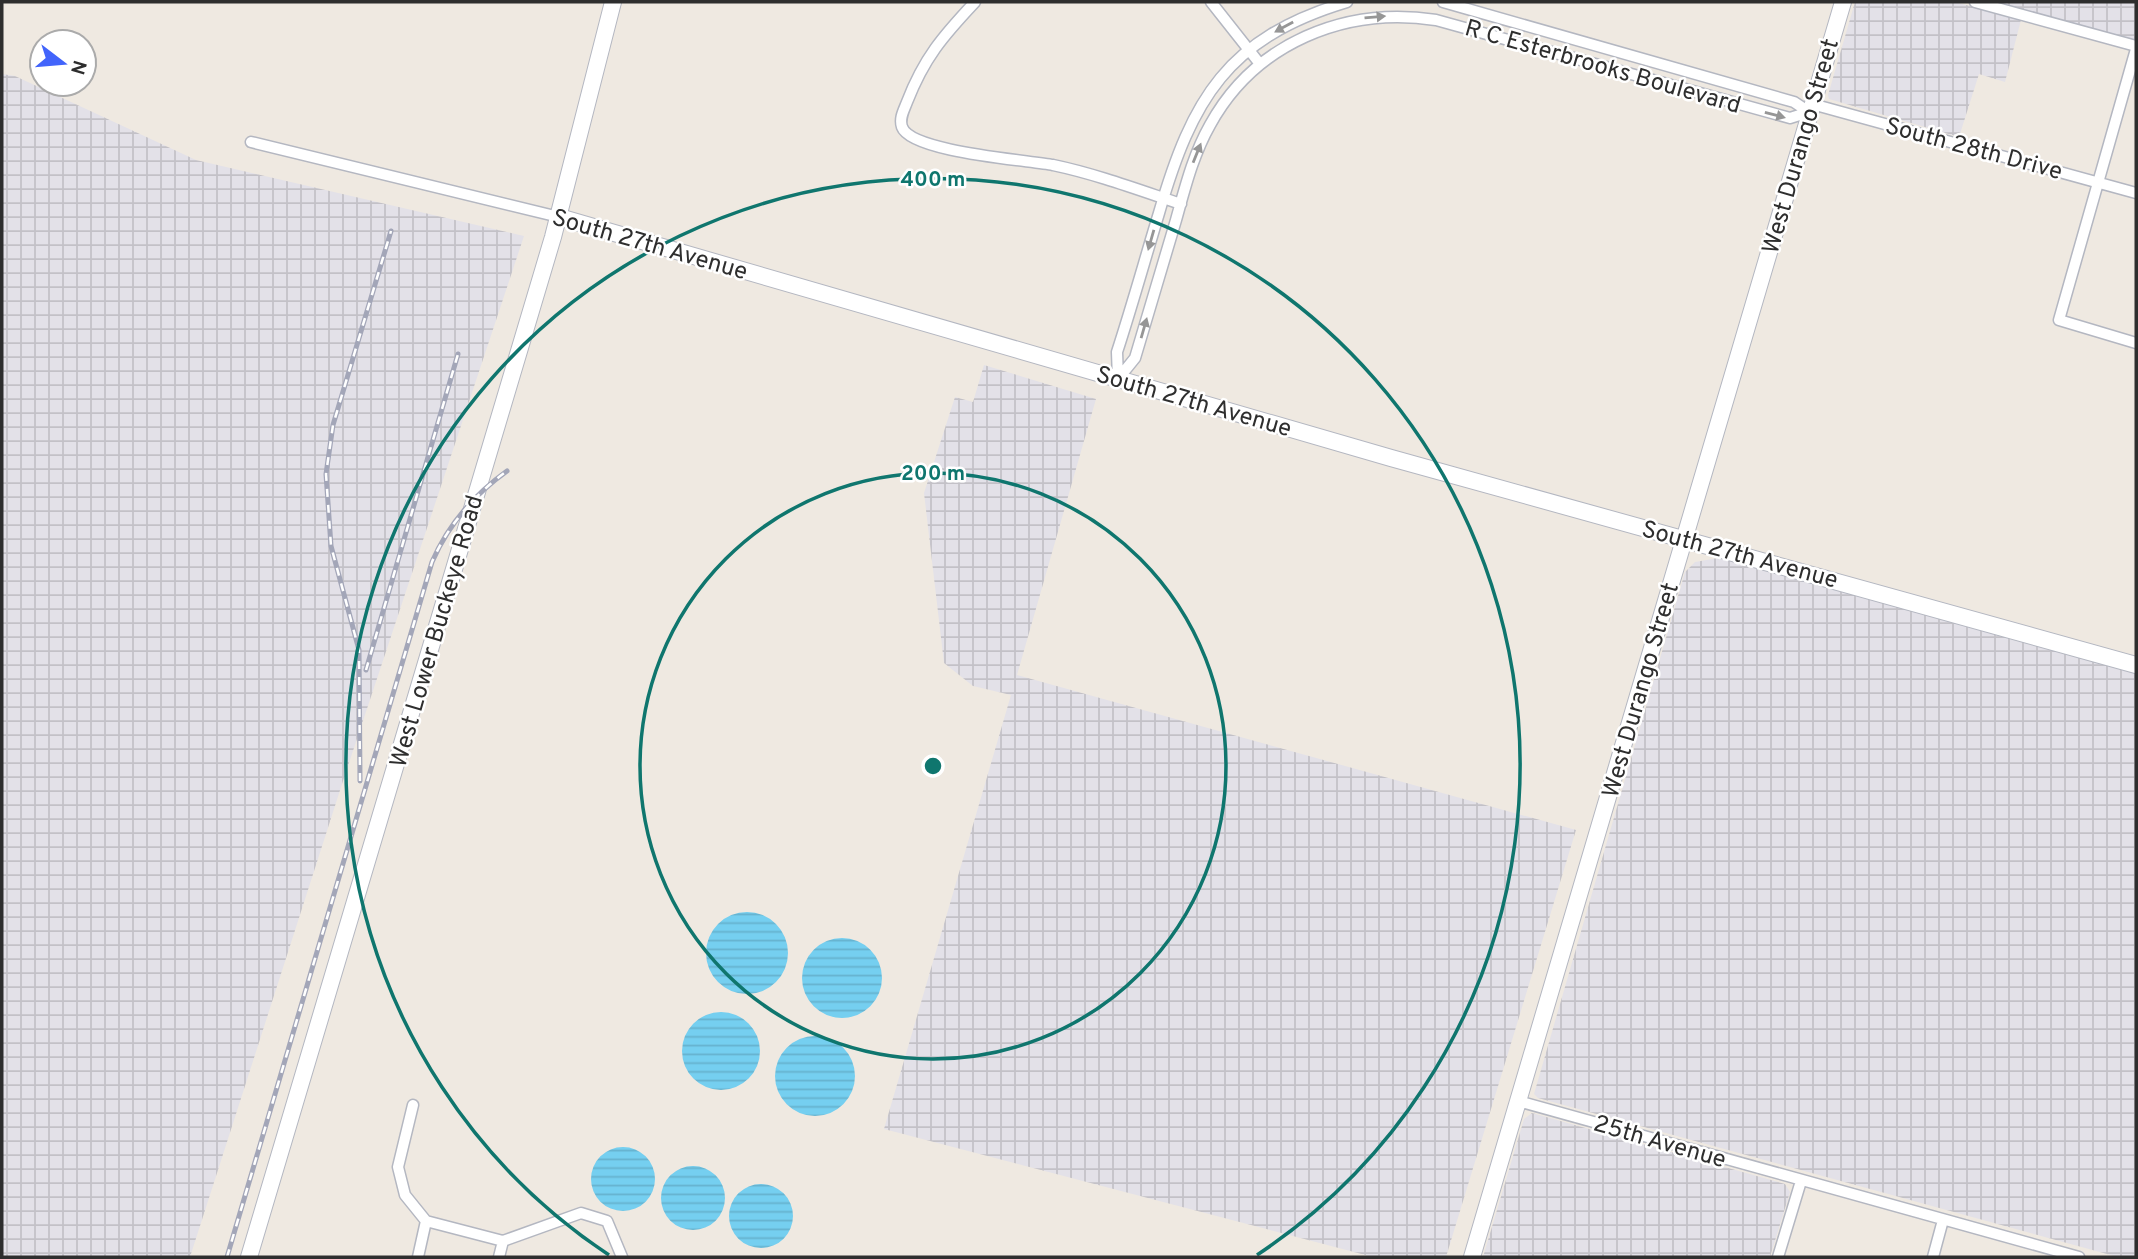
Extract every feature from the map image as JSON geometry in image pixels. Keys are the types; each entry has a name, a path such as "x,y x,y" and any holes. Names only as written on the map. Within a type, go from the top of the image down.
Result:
{"main road":[{"name":"West Lower Buckeye Road","path":"249,1257 559,217 612,2"},
{"name":"West Durango Street","path":"1472,1257 1843,2"},
{"name":"South 27th Avenue","path":"559,217 1118,379 2136,665"}],"street":[{"path":"975,2 929,54 917,75 901,117 904,131 909,137 936,146 1055,166 1181,204"},
{"path":"1211,2 1260,64"},
{"path":"1118,379 1118,352 1163,198 1183,137 1204,97 1249,49 1284,26 1347,2"},
{"name":"R C Esterbrooks Boulevard","path":"1443,2 1810,108"},
{"path":"1975,2 2136,47 2059,320 2136,343"},
{"name":"R C Esterbrooks Boulevard","path":"1118,379 1135,358 1181,204 1209,127 1222,104 1260,64 1292,43 1336,24 1357,19 1404,16 1454,23 1790,118 1810,108"},
{"name":"South 28th Drive","path":"1810,108 2136,193"},
{"name":"South 27th Avenue","path":"251,142 559,217"},
{"name":"25th Avenue","path":"1518,1101 2079,1257"},
{"path":"414,1105 398,1167 405,1195 426,1221 503,1241 581,1213 607,1221 622,1257"},
{"path":"1778,1257 1801,1181"},
{"path":"1933,1257 1943,1220"},
{"path":"418,1257 426,1221"},
{"path":"499,1257 503,1241"}],"shaded area":[{"path":"1855,2 1955,2 2021,20 2005,82 1979,74 1959,137 1829,99"},
{"path":"1992,2 2136,2 2136,43"},
{"path":"2,74 28,82 28,98 62,98 196,160 524,236 343,781 190,1257 2,1257"},
{"path":"984,365 1096,399 1017,675 1576,830 1446,1257 1373,1257 884,1129 1011,695 973,686 944,663 924,493 955,397 973,402"},
{"path":"1718,558 1734,560 2136,672 2136,1257 2118,1257 1538,1098 1534,1094 1685,572 1695,562"},
{"path":"1532,1113 1785,1184 1790,1192 1770,1257 1483,1257 1524,1119"}],"water":[{"path":"747,912 763,915 776,924 785,937 788,953 785,969 776,982 763,991 747,994 731,991 718,982 709,969 706,953 709,937 718,924 731,915"},
{"path":"842,938 857,941 870,950 879,963 882,978 879,993 870,1006 857,1015 842,1018 827,1015 814,1006 805,993 802,978 805,963 814,950 827,941"},
{"path":"721,1012 736,1015 749,1023 757,1036 760,1051 757,1066 749,1079 736,1087 721,1090 706,1087 693,1079 685,1066 682,1051 685,1036 693,1023 706,1015"},
{"path":"815,1036 830,1039 843,1048 852,1061 855,1076 852,1091 843,1104 830,1113 815,1116 800,1113 787,1104 778,1091 775,1076 778,1061 787,1048 800,1039"},
{"path":"623,1147 641,1153 649,1161 655,1179 649,1197 641,1205 623,1211 605,1205 597,1197 591,1179 597,1161 605,1153"},
{"path":"693,1166 716,1175 725,1198 716,1221 693,1230 670,1221 661,1198 670,1175"},
{"path":"761,1184 773,1186 784,1193 791,1204 791,1228 784,1239 773,1246 761,1248 749,1246 738,1239 731,1228 729,1216 731,1204 738,1193 749,1186"}],"railway":[{"path":"360,781 359,650 331,546 326,474 333,425 391,231"},
{"path":"366,670 458,354"},
{"path":"227,1257 432,562 446,535 464,511 507,471"}]}
